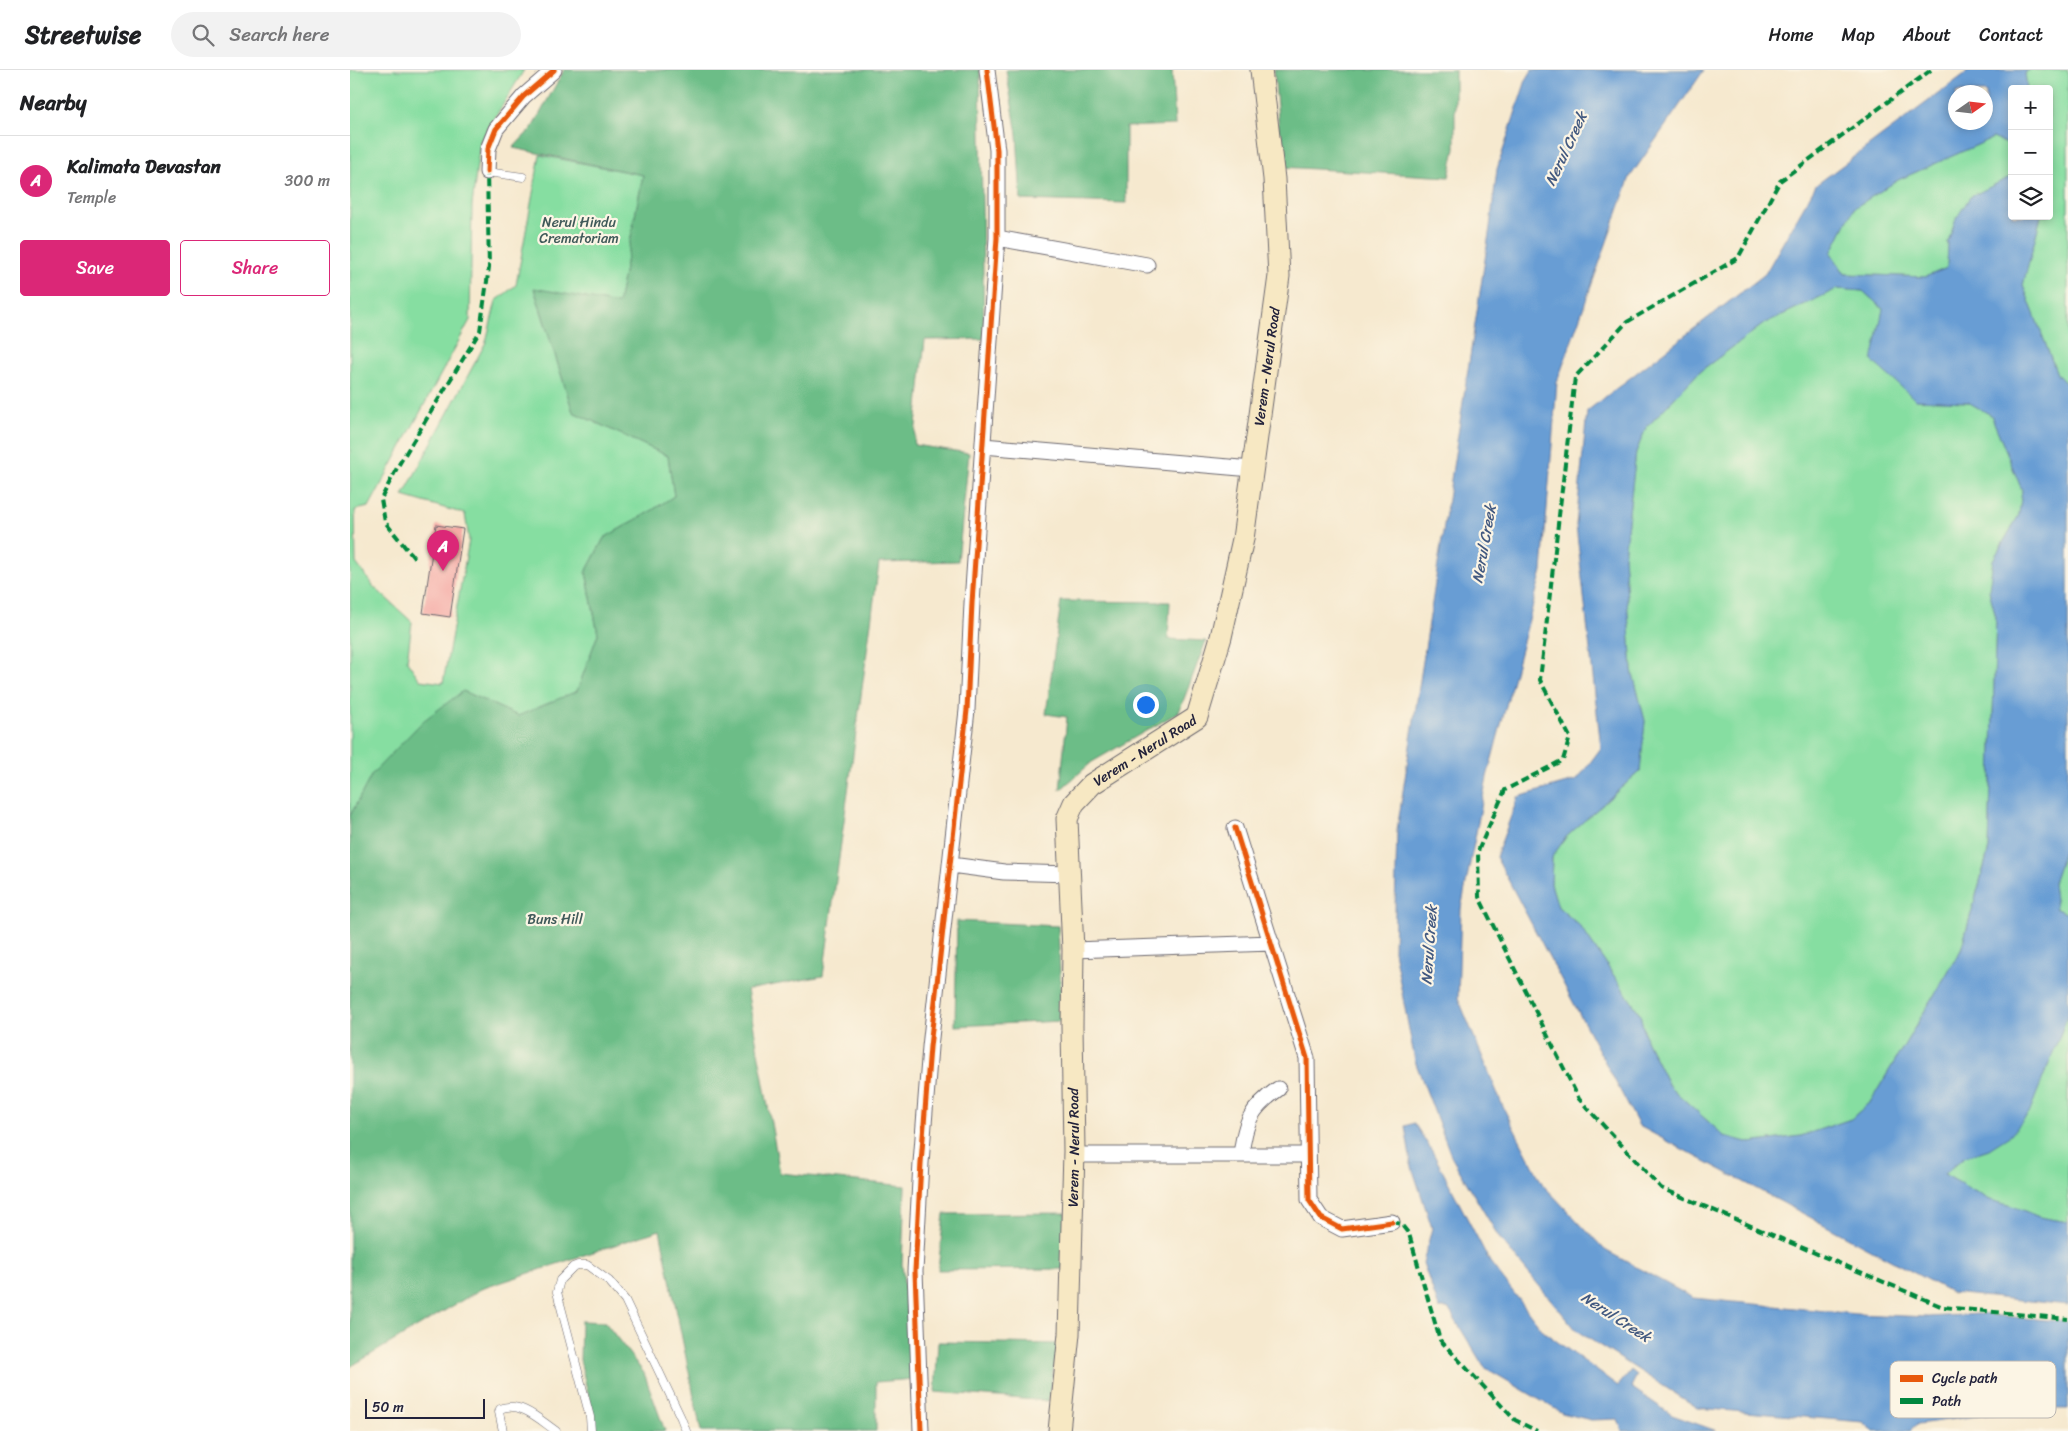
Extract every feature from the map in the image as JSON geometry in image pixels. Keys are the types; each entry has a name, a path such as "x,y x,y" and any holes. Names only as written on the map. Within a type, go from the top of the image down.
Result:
{"main road":[{"name":"Verem - Nerul Road","path":"1059,1431 1069,1334 1074,1155 1073,950 1067,820 1070,809 1077,798 1102,777 1197,717 1221,637 1243,539 1279,276 1274,179 1262,70"}],"street":[{"path":"487,172 488,149 496,129 524,96 554,70"},
{"path":"921,1431 915,1261 930,1047 967,710 972,603 997,238 997,150 987,70"},
{"path":"997,238 1147,265"},
{"path":"983,446 1252,469"},
{"path":"1235,828 1307,1058 1309,1200 1321,1218 1342,1229 1392,1222"},
{"path":"951,865 1004,872 1070,874"},
{"path":"1073,950 1272,943"},
{"path":"1241,1155 1244,1132 1250,1117 1263,1100 1278,1090"},
{"path":"1074,1155 1308,1155"}],"lane":[{"path":"487,172 523,177"},
{"path":"591,1431 590,1417 557,1292 560,1280 573,1267 578,1265 587,1265 609,1281 624,1300 686,1431"},
{"path":"503,1431 499,1412 500,1408 505,1407 519,1408 556,1431"}],"green space":[{"name":"Nerul Hindu Crematoriam","path":"350,70 524,70 480,142 472,205 470,320 369,507 355,510 356,563 373,586 412,622 407,661 420,680 443,683 469,540 465,514 403,496 486,342 496,301 516,285 540,155 643,175 618,304 534,289 573,412 668,456 674,496 604,538 586,572 598,634 577,692 518,716 463,691 372,774 350,816"},
{"name":"Buns Hill","path":"564,70 980,70 984,339 925,340 914,445 969,453 958,561 879,563 823,976 747,990 780,1173 905,1186 902,1264 914,1379 876,1382 876,1431 701,1431 660,1230 481,1289 350,1367 350,816 372,774 423,721 463,691 518,716 577,691 598,634 586,572 604,538 674,496 668,456 573,412 534,288 618,304 643,175 513,148 532,128"},
{"path":"1006,70 1172,70 1175,125 1126,127 1126,203 1021,200 1017,134"},
{"path":"1274,70 1455,70 1455,149 1449,177 1282,167"},
{"path":"2029,70 2068,70 2068,386 2057,374 2023,285 2040,220 2053,220 2053,85 2026,85 2025,73"},
{"path":"1993,138 2008,144 2008,178 1971,197 1948,242 1947,268 1925,277 1845,274 1831,253 1854,208 1898,180"},
{"path":"1837,289 1863,291 1883,309 1916,400 1968,402 1991,415 2022,490 2019,515 1993,560 1989,590 1996,617 1989,848 1961,950 1871,1101 1851,1119 1801,1136 1750,1143 1724,1136 1669,1086 1646,1040 1640,1014 1580,926 1558,907 1551,884 1552,857 1566,837 1640,771 1645,721 1632,670 1624,556 1636,452 1646,428 1699,372 1765,323"},
{"path":"1061,601 1170,602 1168,639 1206,641 1179,712 1092,762 1060,790 1067,717 1046,714"},
{"path":"2068,839 2068,914 2056,909 2053,883"},
{"path":"957,921 1058,926 1062,1021 955,1026"},
{"path":"2068,1015 2068,1222 2039,1217 2015,1207 1990,1200 1944,1174 1964,1157 1989,1149 2028,1113"},
{"path":"1066,1213 1063,1269 938,1270 944,1214"},
{"path":"581,1321 605,1322 644,1373 665,1431 597,1431 580,1360"},
{"path":"938,1342 1058,1344 1048,1401 935,1392"}],"water":[{"name":"Nerul Creek","path":"1532,70 1704,70 1630,177 1557,382 1542,571 1487,777 1461,909 1458,998 1504,1109 1543,1185 1605,1250 1693,1298 1856,1314 1929,1317 1978,1314 2068,1322 2068,1409 2056,1409 2056,1361 1890,1361 1890,1418 1962,1418 1918,1424 1910,1431 1874,1431 1863,1422 1698,1408 1577,1331 1500,1239 1452,1158 1415,1061 1394,951 1397,830 1490,227 1497,169 1526,80"},
{"path":"1970,70 2029,70 2025,73 2026,85 2008,85 2008,144 1993,138 1898,180 1854,208 1831,253 1845,274 1925,277 1947,268 1948,242 1956,219 1970,197 2008,178 2008,220 2040,220 2023,285 2057,374 2068,386 2068,839 2053,883 2056,909 2068,914 2068,1015 2029,1113 2011,1135 1989,1149 1964,1157 1944,1174 1990,1200 2015,1207 2039,1217 2068,1222 2068,1305 1952,1293 1639,1126 1496,857 1518,797 1577,780 1601,748 1576,525 1587,411 1765,274 1816,185 1948,86 1948,130 1993,130 1993,85 1950,85","holes":["1837,289 1863,291 1883,309 1872,361 1916,400 1968,402 1991,415 2022,490 2019,515 1993,560 1989,590 1996,617 1989,849 1961,950 1871,1101 1851,1119 1801,1136 1750,1143 1724,1136 1669,1086 1646,1040 1640,1014 1580,926 1558,907 1551,884 1552,857 1566,837 1640,771 1645,721 1632,670 1624,556 1636,452 1646,428 1699,372 1765,323"]},
{"path":"1414,1123 1432,1151 1490,1262 1544,1332 1618,1386 1631,1370 1637,1375 1631,1387 1672,1415 1717,1431 1622,1431 1618,1419 1591,1420 1562,1413 1484,1367 1448,1308 1439,1308 1423,1263 1432,1228 1411,1164 1405,1126"}],"building":[{"path":"436,525 463,529 450,617 423,613"}],"marked path":[{"path":"1931,70 1780,181 1738,258 1627,322 1575,377 1540,680 1570,737 1563,760 1505,790 1478,851 1479,897 1579,1099 1661,1188 1943,1307 2068,1319"},
{"path":"414,558 385,522 381,499 398,466 480,331 489,267 487,172"},
{"path":"1392,1222 1401,1224 1409,1234 1440,1340 1515,1420 1537,1431"}],"cycle path":[{"path":"487,172 488,149 496,129 524,96 554,70"},
{"path":"921,1431 915,1271 921,1163 930,1047 967,710 972,603 997,238 997,150 987,70"},
{"path":"1235,828 1307,1058 1309,1200 1321,1218 1342,1229 1392,1222"}],"place":[{"name":"Kalimata Devastan","path":"443,571"}]}
